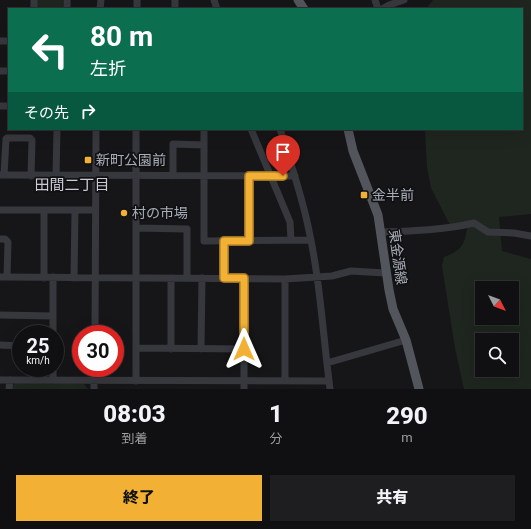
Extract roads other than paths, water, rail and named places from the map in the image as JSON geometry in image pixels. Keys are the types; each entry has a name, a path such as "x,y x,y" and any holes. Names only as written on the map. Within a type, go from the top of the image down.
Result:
{"main road":[{"name":"東金源線","path":"348,130 353,151 378,215 385,273 393,309 406,340 419,389"}],"street":[{"path":"384,8 404,0"},
{"path":"56,130 56,176"},
{"path":"95,325 96,130"},
{"path":"136,130 136,381"},
{"path":"204,130 204,241 310,240"},
{"path":"251,130 290,222 291,240"},
{"path":"280,130 295,176 310,240 330,389"},
{"path":"31,176 32,140 30,138 7,138 2,175 31,176 295,176"},
{"path":"173,176 173,144 204,145"},
{"path":"249,176 249,241"},
{"path":"0,210 95,210"},
{"path":"74,278 75,210"},
{"path":"44,211 44,278"},
{"path":"381,232 416,231 474,223 488,232 514,233 531,236"},
{"path":"136,228 187,229 186,278"},
{"path":"0,239 5,239 8,242 4,277 285,279 332,276 351,271 385,273"},
{"path":"224,241 224,278"},
{"path":"53,277 53,325"},
{"path":"171,278 171,349"},
{"path":"201,349 202,278"},
{"path":"244,278 244,389"},
{"path":"285,279 285,381"},
{"path":"0,314 53,316"},
{"path":"327,363 406,340"},
{"path":"0,345 12,346"},
{"path":"136,348 244,349"},
{"path":"94,377 94,389"},
{"path":"0,380 329,381"},
{"path":"9,389 10,380"}],"place":[{"name":"新町公園前","path":"88,160"},
{"name":"金半前","path":"364,195"},
{"name":"村の市場","path":"124,213"}],"district":[{"name":"田間二丁目","path":"72,185"}]}
